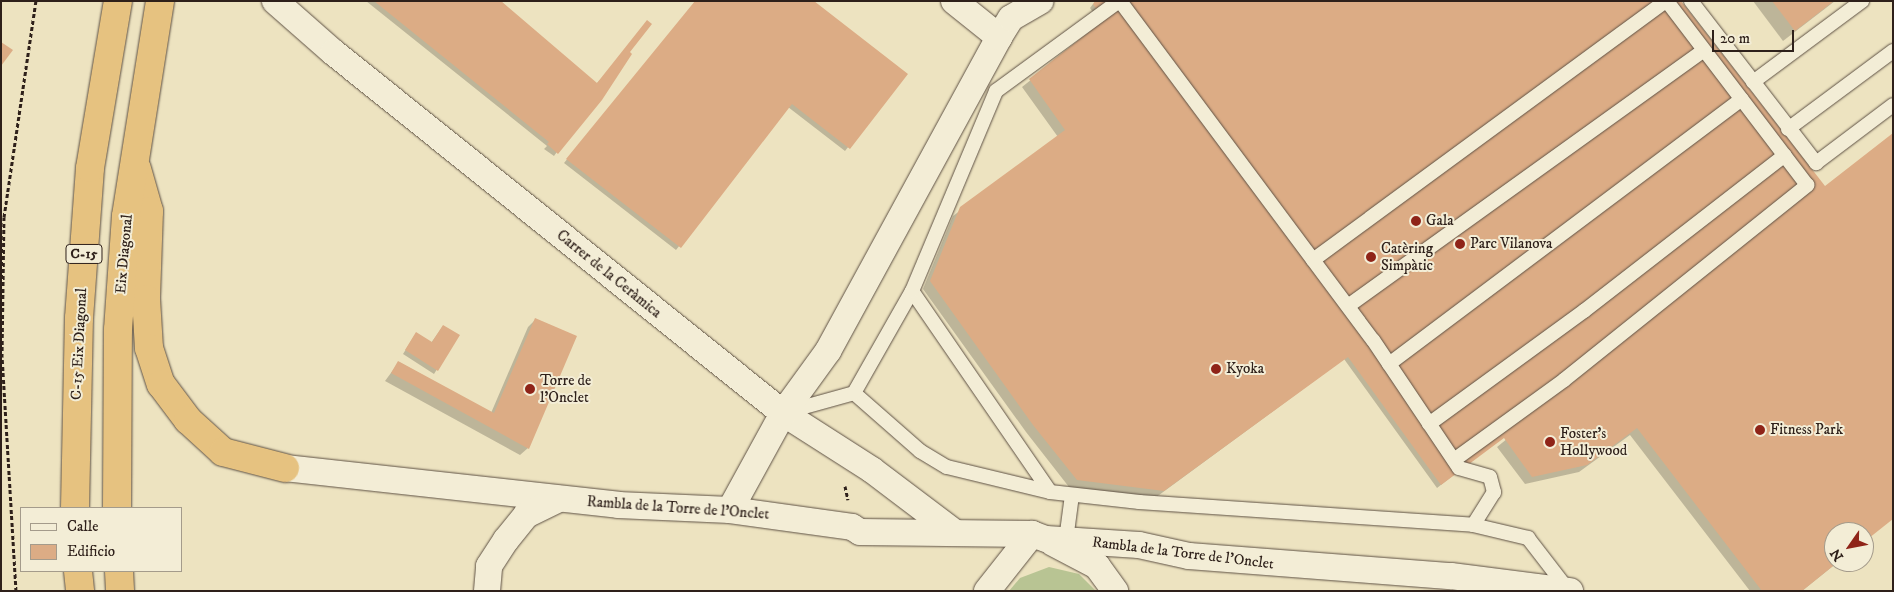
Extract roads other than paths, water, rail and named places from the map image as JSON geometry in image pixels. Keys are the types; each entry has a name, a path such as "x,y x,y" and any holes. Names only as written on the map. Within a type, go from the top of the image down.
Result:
{"highway":[{"name":"C-15 Eix Diagonal","path":"75,507 79,318 90,168 118,1"},
{"name":"Eix Diagonal","path":"117,507 118,330 126,216 160,1"},
{"path":"134,161 149,210 146,299 149,348 160,384 188,420 223,452 285,468"},
{"path":"78,572 80,591"},
{"path":"119,572 120,591"}],"street":[{"name":"Carrer de la Ceràmica","path":"275,1 333,52 782,413 872,470 954,532"},
{"path":"954,1 999,37"},
{"path":"730,510 782,413 828,351 999,37 1011,18 1040,1"},
{"name":"Rambla de la Torre de l'Onclet","path":"285,468 559,499 730,510 852,527 860,532 941,535 954,532 1139,545 1190,556 1451,576 1569,591"},
{"name":"Rambla de la Torre de l'Onclet","path":"487,591 489,566 506,540 526,515 559,499"},
{"path":"987,591 1048,538 1097,566 1116,591"}],"lane":[{"path":"782,413 854,393 912,291 996,91 1119,1 1373,340 1459,468 1490,476 1494,492 1473,525"},
{"path":"1313,260 1666,1 1807,185 1564,380 1454,460"},
{"path":"1690,1 1816,163 1893,105"},
{"path":"1754,82 1862,1"},
{"path":"1348,306 1704,50"},
{"path":"1788,129 1893,51"},
{"path":"1389,364 1742,99"},
{"path":"1429,424 1584,311 1785,155"},
{"path":"912,291 1050,492"},
{"path":"854,393 933,460 947,467 1050,492 1072,495 1148,503 1473,525 1528,538 1569,591"},
{"path":"1048,538 1072,495"}],"place":[{"name":"Gala","path":"1416,221"},
{"name":"Parc Vilanova","path":"1460,244"},
{"name":"Catèring Simpàtic","path":"1371,257"},
{"name":"Kyoka","path":"1216,369"},
{"name":"Torre de l'Onclet","path":"530,389"},
{"name":"Fitness Park","path":"1760,430"},
{"name":"Foster's Hollywood","path":"1550,442"}]}
